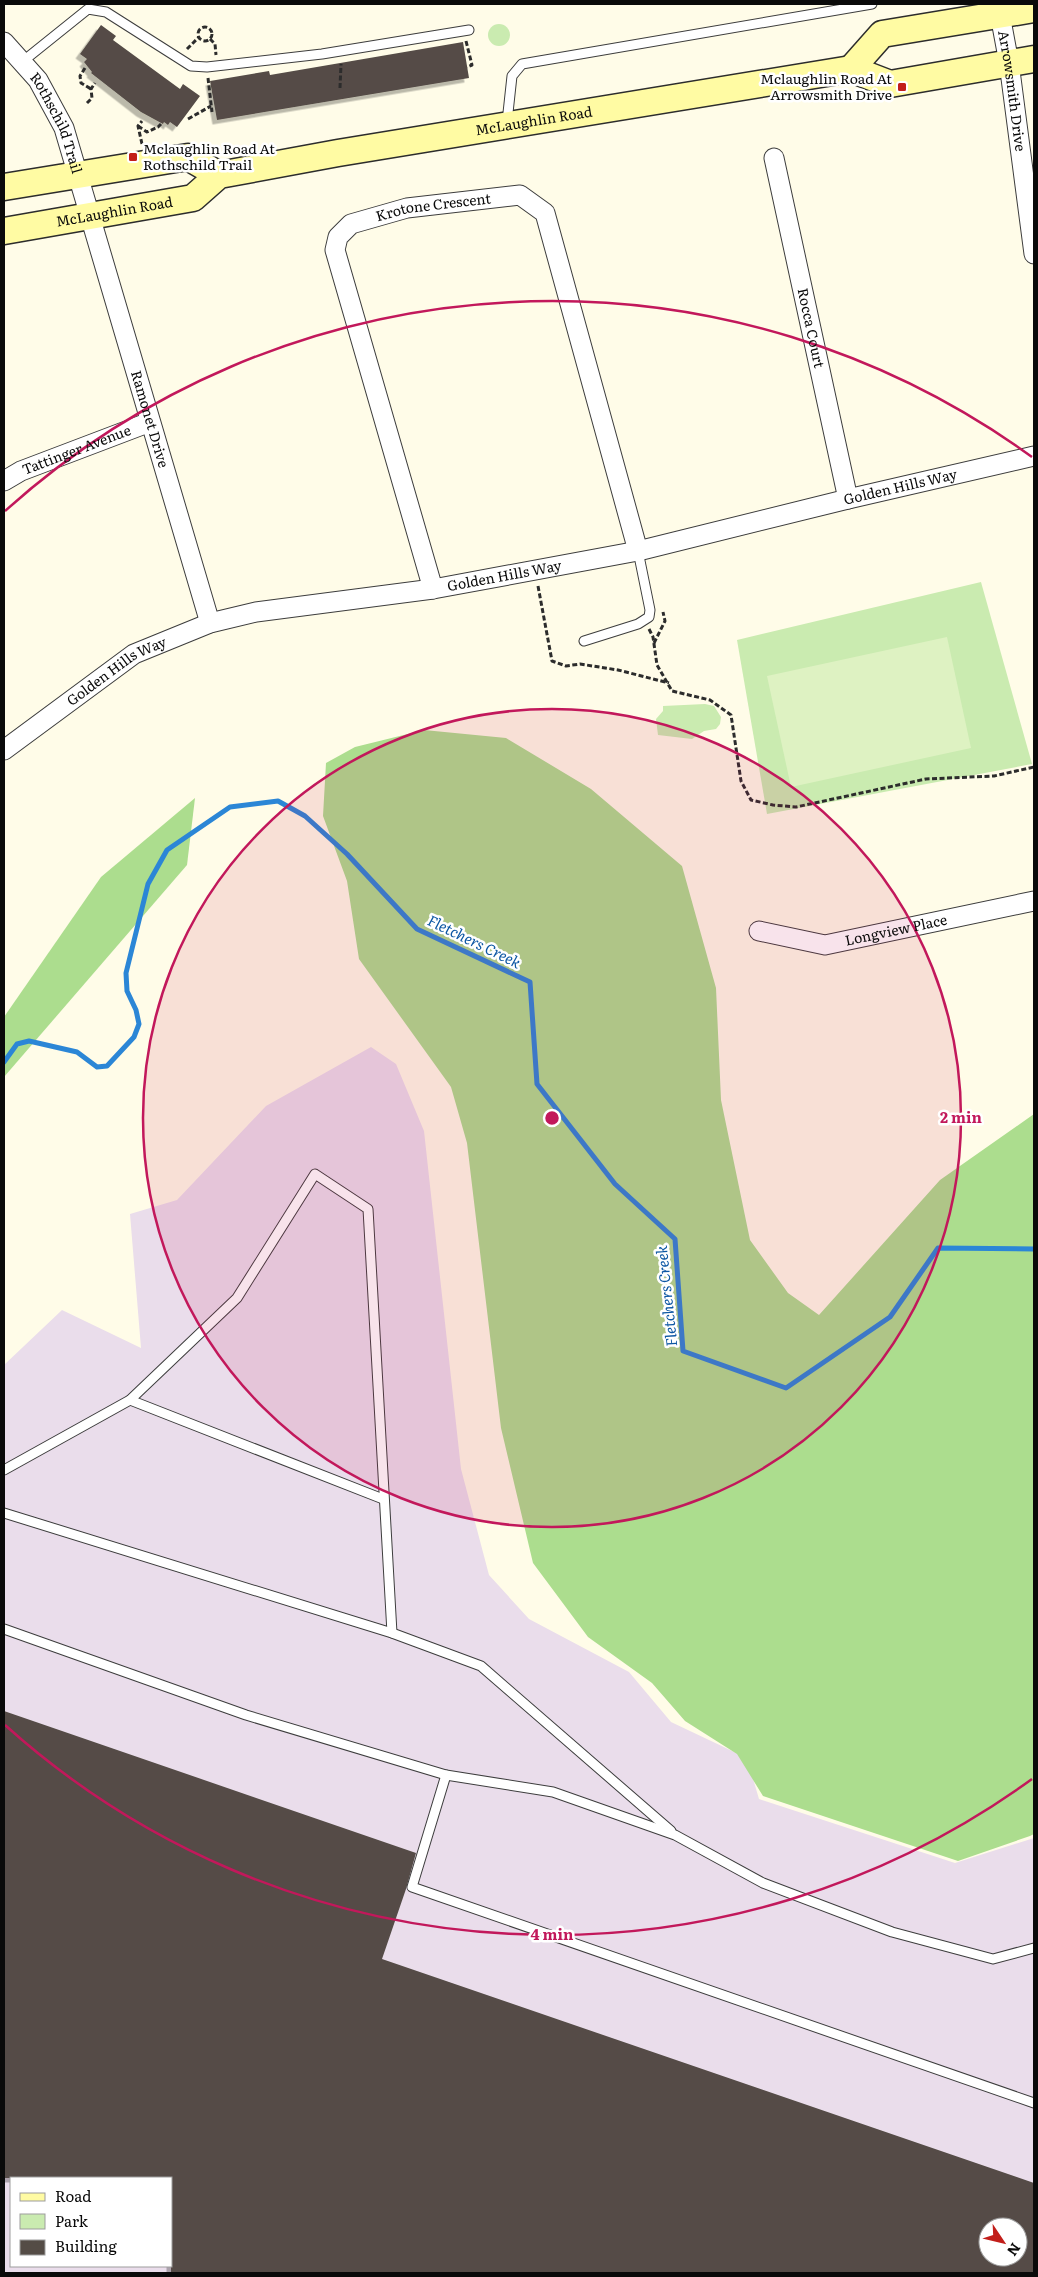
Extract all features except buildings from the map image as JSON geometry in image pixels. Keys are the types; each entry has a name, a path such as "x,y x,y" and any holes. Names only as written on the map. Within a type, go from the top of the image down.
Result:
{"street":[{"path":"1022,61 890,84 851,69 882,34 998,10 1034,9"},
{"name":"Arrowsmith Drive","path":"998,10 1022,61 1034,254"},
{"name":"Rothschild Trail","path":"4,42 38,80 64,128 90,214"},
{"name":"McLaughlin Road","path":"4,231 90,214 193,198 219,175 338,153 851,69"},
{"path":"4,187 188,157 219,175"},
{"name":"Rocca Court","path":"774,158 848,499"},
{"name":"Krotone Crescent","path":"433,589 335,250 338,237 351,224 407,208 520,195 545,213 638,551"},
{"name":"Ramonet Drive","path":"90,214 210,623"},
{"name":"Tattinger Avenue","path":"4,481 21,471 150,422"},
{"name":"Golden Hills Way","path":"4,750 134,654 210,623 256,612 433,589 638,551 848,499 1034,456"},
{"name":"Longview Place","path":"758,931 825,945 1034,902"}],"lane":[{"path":"506,127 512,76 522,64 872,4"},
{"path":"22,62 88,9 106,12 191,66 207,67 341,51 467,30"},
{"path":"584,641 638,624 648,617 650,610 638,551"},
{"path":"4,1470 130,1400 237,1298 315,1174 368,1209 392,1633"},
{"path":"130,1400 383,1499"},
{"path":"4,1513 392,1633 481,1666 675,1835"},
{"path":"4,1629 246,1714 446,1776 553,1792 675,1835 764,1883 892,1932 993,1959 1034,1948"},
{"path":"446,1776 412,1887 1034,2103"}],"path":[{"path":"207,27 212,32 211,36 206,40 202,40 198,34 199,30 207,27"},
{"path":"467,30 472,65 467,67"},
{"path":"340,88 341,51"},
{"path":"207,67 212,112"},
{"path":"85,68 80,76 81,83 91,89"},
{"path":"87,103 92,98 91,89 95,83"},
{"path":"188,119 211,106"},
{"path":"138,126 142,121"},
{"path":"138,126 147,132 161,124"},
{"path":"138,126 144,152"},
{"path":"644,620 653,637 657,665 672,691 710,700 731,715 741,780 751,800 773,805 796,807 926,779 994,776 1034,767"}],"shaded area":[{"path":"371,1047 396,1064 424,1131 461,1469 489,1575 529,1619 629,1672 671,1722 747,1758 759,1799 955,1863 1034,1838 1034,2273 4,2273 4,1365 62,1310 141,1348 130,1214 177,1200 266,1106"}],"green space":[{"path":"499,24 509,31 510,35 503,45 499,46 489,39 488,35 495,25"},
{"path":"981,582 1032,764 767,814 737,640"},
{"path":"947,637 971,748 791,787 767,676"},
{"path":"705,704 714,706 721,717 720,724 716,729 704,731 692,739 658,735 656,719 663,711 663,706"},
{"path":"424,730 506,738 591,789 682,866 716,988 721,1100 750,1240 788,1293 819,1315 940,1180 1034,1114 1034,1834 958,1861 763,1796 737,1754 685,1721 652,1683 588,1637 533,1563 501,1428 467,1143 451,1087 359,959 347,881 323,816 326,763 355,747"},
{"path":"195,798 187,865 4,1077 4,1017 101,877"}],"waterway":[{"name":"Fletchers Creek","path":"4,1062 17,1044 29,1041 77,1052 97,1067 107,1066 134,1037 139,1024 136,1010 127,991 126,973 148,884 167,850 230,807 278,801 305,816 347,854 417,929 530,982 537,1084 615,1184 675,1239 683,1351 786,1388 890,1317 938,1248 1034,1249"}],"place":[{"name":"Mclaughlin Road At Arrowsmith Drive","path":"902,87"},
{"name":"Mclaughlin Road At Rothschild Trail","path":"133,157"}]}
